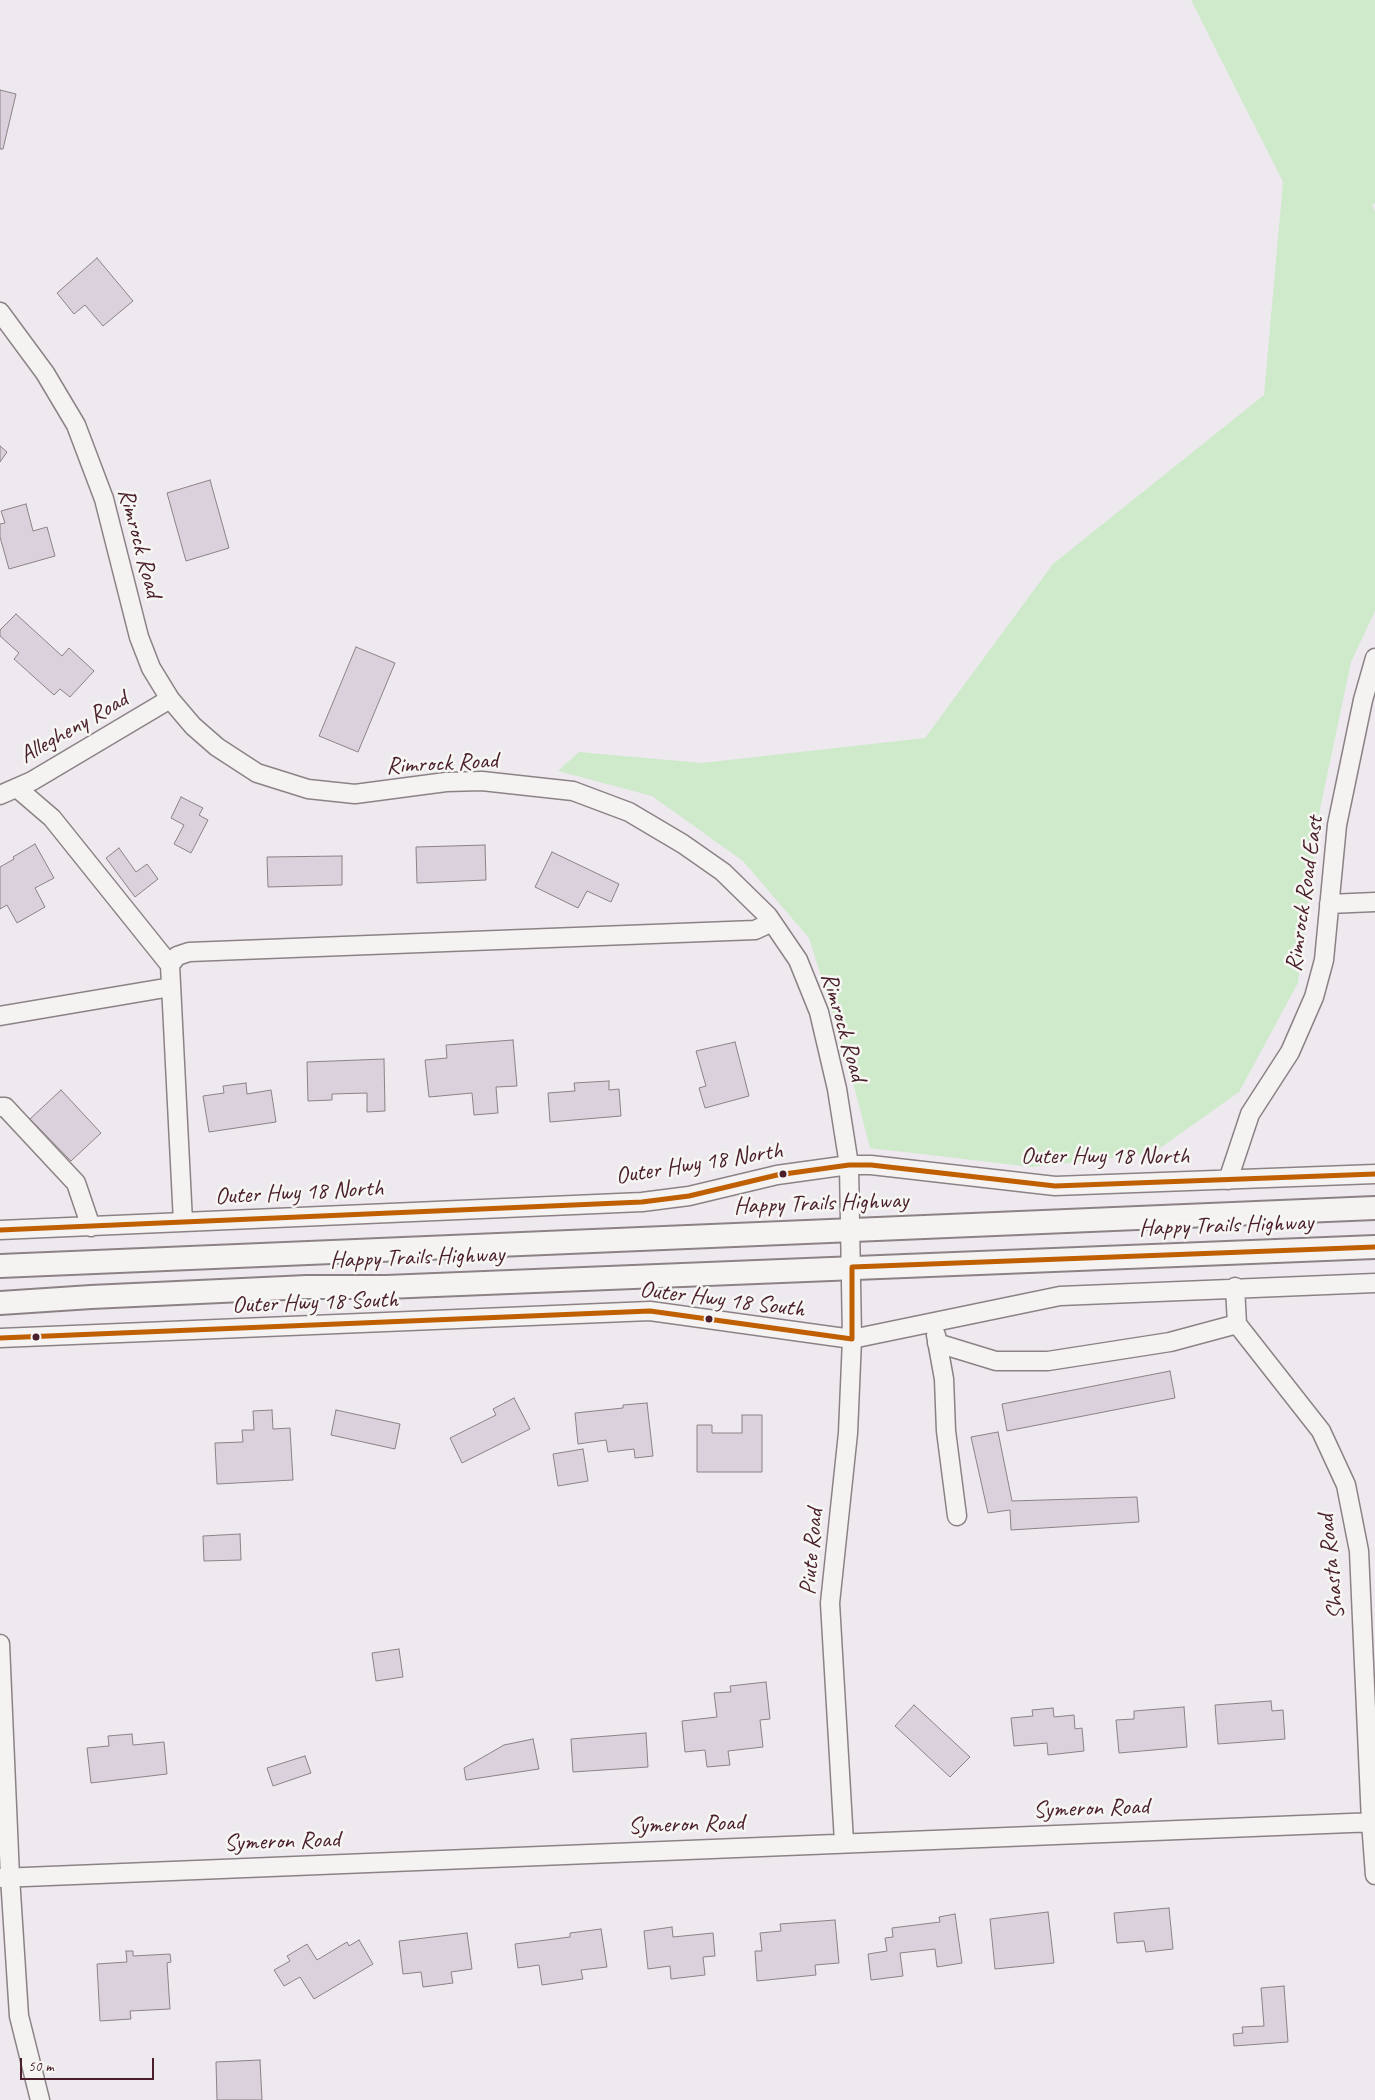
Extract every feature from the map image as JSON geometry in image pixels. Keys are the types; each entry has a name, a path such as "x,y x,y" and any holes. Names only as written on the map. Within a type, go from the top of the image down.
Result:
{"main road":[{"name":"Happy Trails Highway","path":"0,1266 1375,1208"},
{"name":"Happy Trails Highway","path":"0,1303 307,1287 396,1286 1375,1247"}],"street":[{"name":"Rimrock Road","path":"0,312 45,373 76,425 104,499 138,637 151,668 170,699 193,726 205,736 257,773 308,789 355,794 446,782 482,781 573,791 629,812 683,844 723,872 772,922 798,960 819,1012 837,1089 849,1165 852,1267"},
{"name":"Rimrock Road East","path":"1228,1180 1250,1114 1290,1052 1314,996 1324,960 1337,825 1363,700 1375,658"},
{"name":"Allegheny Road","path":"0,795 32,781 170,699"},
{"path":"17,788 52,818 170,965"},
{"path":"1329,904 1375,902"},
{"path":"183,1222 170,986 170,965 177,956 189,952 755,930 772,922"},
{"path":"0,1016 170,986"},
{"path":"0,1107 4,1107 76,1183 91,1227"},
{"name":"Outer Hwy 18 North","path":"0,1230 642,1202 689,1196 777,1175 849,1165 871,1165 1055,1186 1375,1174"},
{"name":"Piute Road","path":"844,1842 830,1602 848,1433 852,1339 852,1267"},
{"name":"Outer Hwy 18 South","path":"0,1338 400,1323 650,1311 852,1339 1060,1296 1235,1287 1375,1283"},
{"path":"937,1344 996,1361 1048,1361 1170,1342 1237,1324 1235,1287"},
{"path":"934,1323 944,1379 946,1431 957,1516"},
{"name":"Shasta Road","path":"1237,1324 1321,1431 1346,1486 1359,1551 1375,1875"},
{"path":"0,1644 5,1878 19,2016 40,2100"},
{"name":"Symeron Road","path":"5,1878 844,1842 1373,1822"}],"green space":[{"path":"1191,0 1375,0 1375,203 1372,205 1375,211 1375,611 1351,662 1320,809 1298,983 1239,1092 1153,1153 1032,1167 870,1148 847,1059 809,938 743,861 652,796 558,771 579,752 702,763 925,738 1053,564 1264,395 1283,182"}],"building":[{"path":"0,90 16,94 3,149 0,149"},
{"path":"97,258 133,301 103,326 85,305 74,314 57,293"},
{"path":"0,446 7,452 0,462"},
{"path":"210,480 229,548 186,561 167,493"},
{"path":"26,504 33,531 47,527 55,556 9,569 0,537 0,524 5,523 1,511"},
{"path":"16,614 62,656 69,648 94,671 70,697 60,689 54,695 14,659 19,653 0,636 0,630"},
{"path":"356,647 395,663 358,752 319,736"},
{"path":"181,797 203,808 199,815 208,820 191,853 174,844 184,825 171,818"},
{"path":"35,844 54,878 35,888 45,907 17,923 7,905 0,909 0,867"},
{"path":"485,845 486,880 417,883 416,847"},
{"path":"119,848 136,872 147,864 158,879 135,897 106,858"},
{"path":"552,852 619,884 611,902 587,891 578,908 535,887"},
{"path":"342,856 342,885 268,887 267,857"},
{"path":"513,1040 517,1086 496,1087 498,1113 474,1115 472,1093 429,1097 425,1060 447,1058 446,1045"},
{"path":"735,1042 749,1096 705,1108 699,1088 706,1086 696,1051"},
{"path":"384,1059 385,1111 367,1112 367,1093 332,1094 332,1100 308,1101 307,1062"},
{"path":"609,1081 609,1090 619,1089 621,1116 550,1122 548,1093 575,1091 574,1083"},
{"path":"246,1083 247,1094 271,1090 276,1122 209,1132 203,1096 224,1093 223,1086"},
{"path":"61,1090 101,1133 71,1161 30,1119"},
{"path":"1170,1371 1175,1398 1007,1431 1002,1404"},
{"path":"514,1398 530,1429 462,1463 450,1438 496,1415 493,1409"},
{"path":"647,1403 653,1456 635,1458 634,1449 608,1452 606,1440 578,1444 575,1413 623,1408 623,1405"},
{"path":"272,1410 273,1429 290,1428 293,1480 217,1484 215,1443 243,1442 242,1430 254,1430 253,1411"},
{"path":"336,1410 400,1424 395,1449 331,1435"},
{"path":"742,1415 762,1415 762,1472 697,1472 697,1425 712,1425 712,1433 742,1433"},
{"path":"998,1432 1012,1501 1137,1497 1139,1522 1011,1530 1010,1510 988,1513 971,1437"},
{"path":"583,1449 588,1481 558,1486 553,1454"},
{"path":"240,1534 241,1560 204,1561 203,1536"},
{"path":"399,1649 403,1677 376,1681 372,1653"},
{"path":"766,1682 770,1719 760,1720 763,1747 728,1751 730,1765 707,1767 705,1750 685,1752 682,1721 717,1717 714,1693 731,1692 730,1686"},
{"path":"1271,1701 1272,1711 1283,1710 1285,1739 1218,1744 1215,1705"},
{"path":"914,1705 970,1757 950,1777 895,1726"},
{"path":"1184,1707 1187,1747 1119,1753 1116,1720 1134,1719 1134,1711"},
{"path":"1053,1708 1054,1717 1074,1715 1075,1729 1082,1728 1084,1751 1048,1755 1047,1743 1014,1746 1011,1718 1033,1716 1032,1710"},
{"path":"646,1733 648,1767 573,1772 571,1739"},
{"path":"132,1734 133,1745 164,1742 167,1774 91,1783 87,1748 109,1746 108,1736"},
{"path":"533,1739 539,1769 466,1780 464,1768 504,1745"},
{"path":"305,1756 311,1773 273,1786 267,1768"},
{"path":"1169,1908 1173,1949 1146,1952 1144,1941 1117,1943 1114,1913"},
{"path":"1048,1912 1054,1963 995,1969 990,1919"},
{"path":"955,1914 962,1963 937,1967 935,1949 900,1953 903,1976 871,1980 868,1954 887,1951 885,1938 893,1937 892,1928 940,1922 939,1917"},
{"path":"835,1920 839,1963 815,1965 816,1975 757,1981 755,1951 762,1951 760,1933 781,1931 780,1924"},
{"path":"672,1927 673,1937 713,1933 715,1956 703,1957 705,1975 671,1979 670,1966 648,1969 644,1931"},
{"path":"601,1929 607,1967 581,1970 583,1979 542,1985 539,1965 518,1968 515,1944 570,1937 570,1933"},
{"path":"467,1933 472,1969 451,1972 453,1983 423,1987 421,1972 403,1974 399,1941"},
{"path":"359,1940 373,1964 314,1999 300,1977 284,1986 274,1970 290,1961 287,1956 307,1944 317,1960 347,1942 349,1946"},
{"path":"126,1951 133,1951 133,1956 170,1954 171,1962 167,1963 170,2009 130,2011 131,2019 100,2021 97,1964 127,1962"},
{"path":"1284,1986 1288,2042 1234,2046 1233,2034 1243,2033 1242,2027 1264,2026 1261,1988"},
{"path":"260,2060 262,2100 217,2100 216,2062"}],"transit line":[{"path":"0,1230 642,1202 689,1196 777,1175 849,1165 871,1165 1055,1186 1375,1174"},
{"path":"0,1338 650,1311 852,1339 852,1267 1375,1247"}]}
